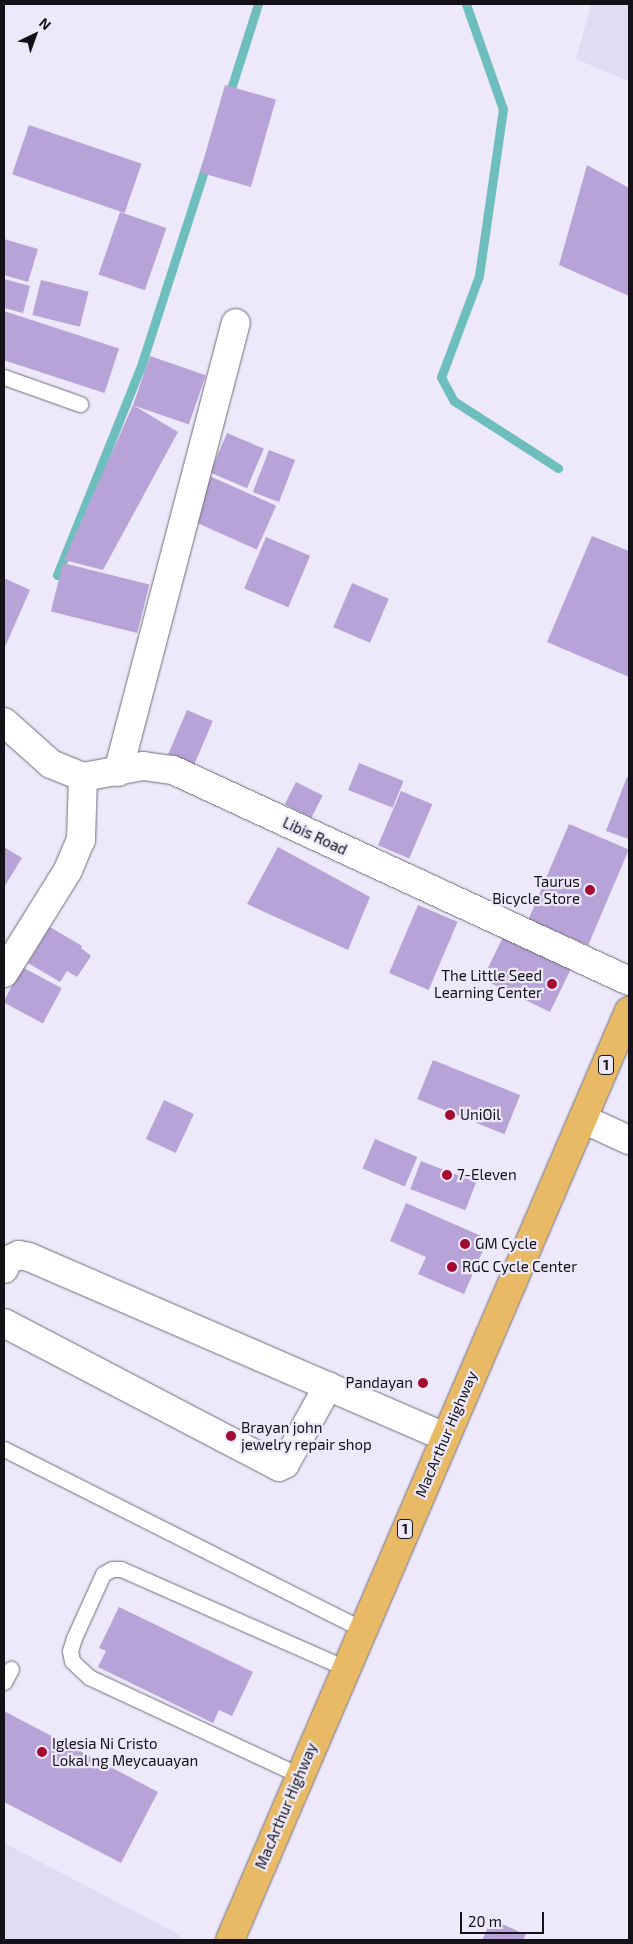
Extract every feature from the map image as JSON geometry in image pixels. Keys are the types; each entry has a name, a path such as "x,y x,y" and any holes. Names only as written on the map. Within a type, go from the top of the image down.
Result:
{"highway":[{"name":"MacArthur Highway","path":"230,1940 444,1437 629,1011"}],"street":[{"path":"118,772 236,323"},
{"path":"4,722 51,764 83,777 81,840 68,870 4,973"},
{"name":"Libis Road","path":"83,777 143,766 172,770 629,981"},
{"path":"583,1119 629,1140"},
{"path":"4,1269 8,1260 19,1255 29,1257 444,1437"},
{"path":"4,1323 279,1468 285,1464 328,1386"}],"lane":[{"path":"4,377 80,404"},
{"path":"4,1449 362,1630"},
{"path":"299,1775 90,1676 72,1660 70,1651 74,1638 103,1574 112,1568 121,1568 308,1654 345,1668"}],"shaded area":[{"path":"591,4 629,4 629,81 576,59"},
{"path":"4,1843 178,1934 184,1940 4,1940"}],"building":[{"path":"225,85 276,100 251,187 200,172"},
{"path":"29,125 142,164 125,213 12,174"},
{"path":"587,165 629,188 629,296 559,265"},
{"path":"120,212 166,228 145,290 99,274"},
{"path":"4,239 38,249 28,282 4,275"},
{"path":"4,279 30,286 23,313 4,308"},
{"path":"41,280 89,292 80,327 32,315"},
{"path":"4,311 119,348 105,393 4,360"},
{"path":"150,356 206,375 189,424 133,405"},
{"path":"133,405 178,432 103,570 64,560"},
{"path":"227,433 264,449 247,488 210,473"},
{"path":"269,450 295,460 279,502 253,492"},
{"path":"205,474 276,506 257,550 185,518"},
{"path":"592,536 629,551 629,677 547,642"},
{"path":"266,537 310,556 288,607 244,589"},
{"path":"63,563 149,585 137,633 51,612"},
{"path":"4,578 30,590 4,649"},
{"path":"352,583 389,599 370,643 333,627"},
{"path":"187,710 213,721 194,765 168,754"},
{"path":"359,763 404,781 393,808 348,790"},
{"path":"627,777 629,778 629,839 606,831"},
{"path":"296,782 323,796 311,818 285,804"},
{"path":"401,791 432,804 409,859 378,845"},
{"path":"569,824 629,849 588,945 528,920"},
{"path":"4,847 22,858 4,887"},
{"path":"278,847 370,897 348,950 247,904"},
{"path":"418,905 458,922 429,990 389,973"},
{"path":"50,927 82,946 81,948 91,956 77,977 67,971 60,982 28,963"},
{"path":"504,935 571,968 550,1012 483,979"},
{"path":"22,967 62,988 43,1023 4,1003"},
{"path":"433,1060 520,1095 504,1134 417,1099"},
{"path":"164,1100 194,1114 176,1153 146,1139"},
{"path":"375,1139 417,1157 405,1186 362,1168"},
{"path":"421,1161 476,1182 465,1210 410,1189"},
{"path":"406,1203 488,1239 464,1294 418,1274 426,1257 390,1241"},
{"path":"119,1607 253,1672 232,1716 219,1710 213,1723 98,1667 106,1651 99,1648"},
{"name":"Iglesia Ni Cristo Lokal ng Meycauayan","path":"4,1711 158,1792 121,1863 4,1802"},
{"path":"492,1919 526,1935 523,1940 482,1940"}],"waterway":[{"path":"228,98 258,4"},
{"path":"466,4 503,109 479,276 441,377 454,401 558,468"},
{"path":"57,575 140,369 207,162"}],"place":[{"name":"Taurus Bicycle Store","path":"590,890"},
{"name":"The Little Seed Learning Center","path":"552,984"},
{"name":"UniOil","path":"450,1115"},
{"name":"7-Eleven","path":"447,1175"},
{"name":"GM Cycle","path":"465,1244"},
{"name":"RGC Cycle Center","path":"452,1267"},
{"name":"Pandayan","path":"423,1383"},
{"name":"Brayan john jewelry repair shop","path":"231,1436"},
{"name":"Iglesia Ni Cristo Lokal ng Meycauayan","path":"42,1752"}]}
